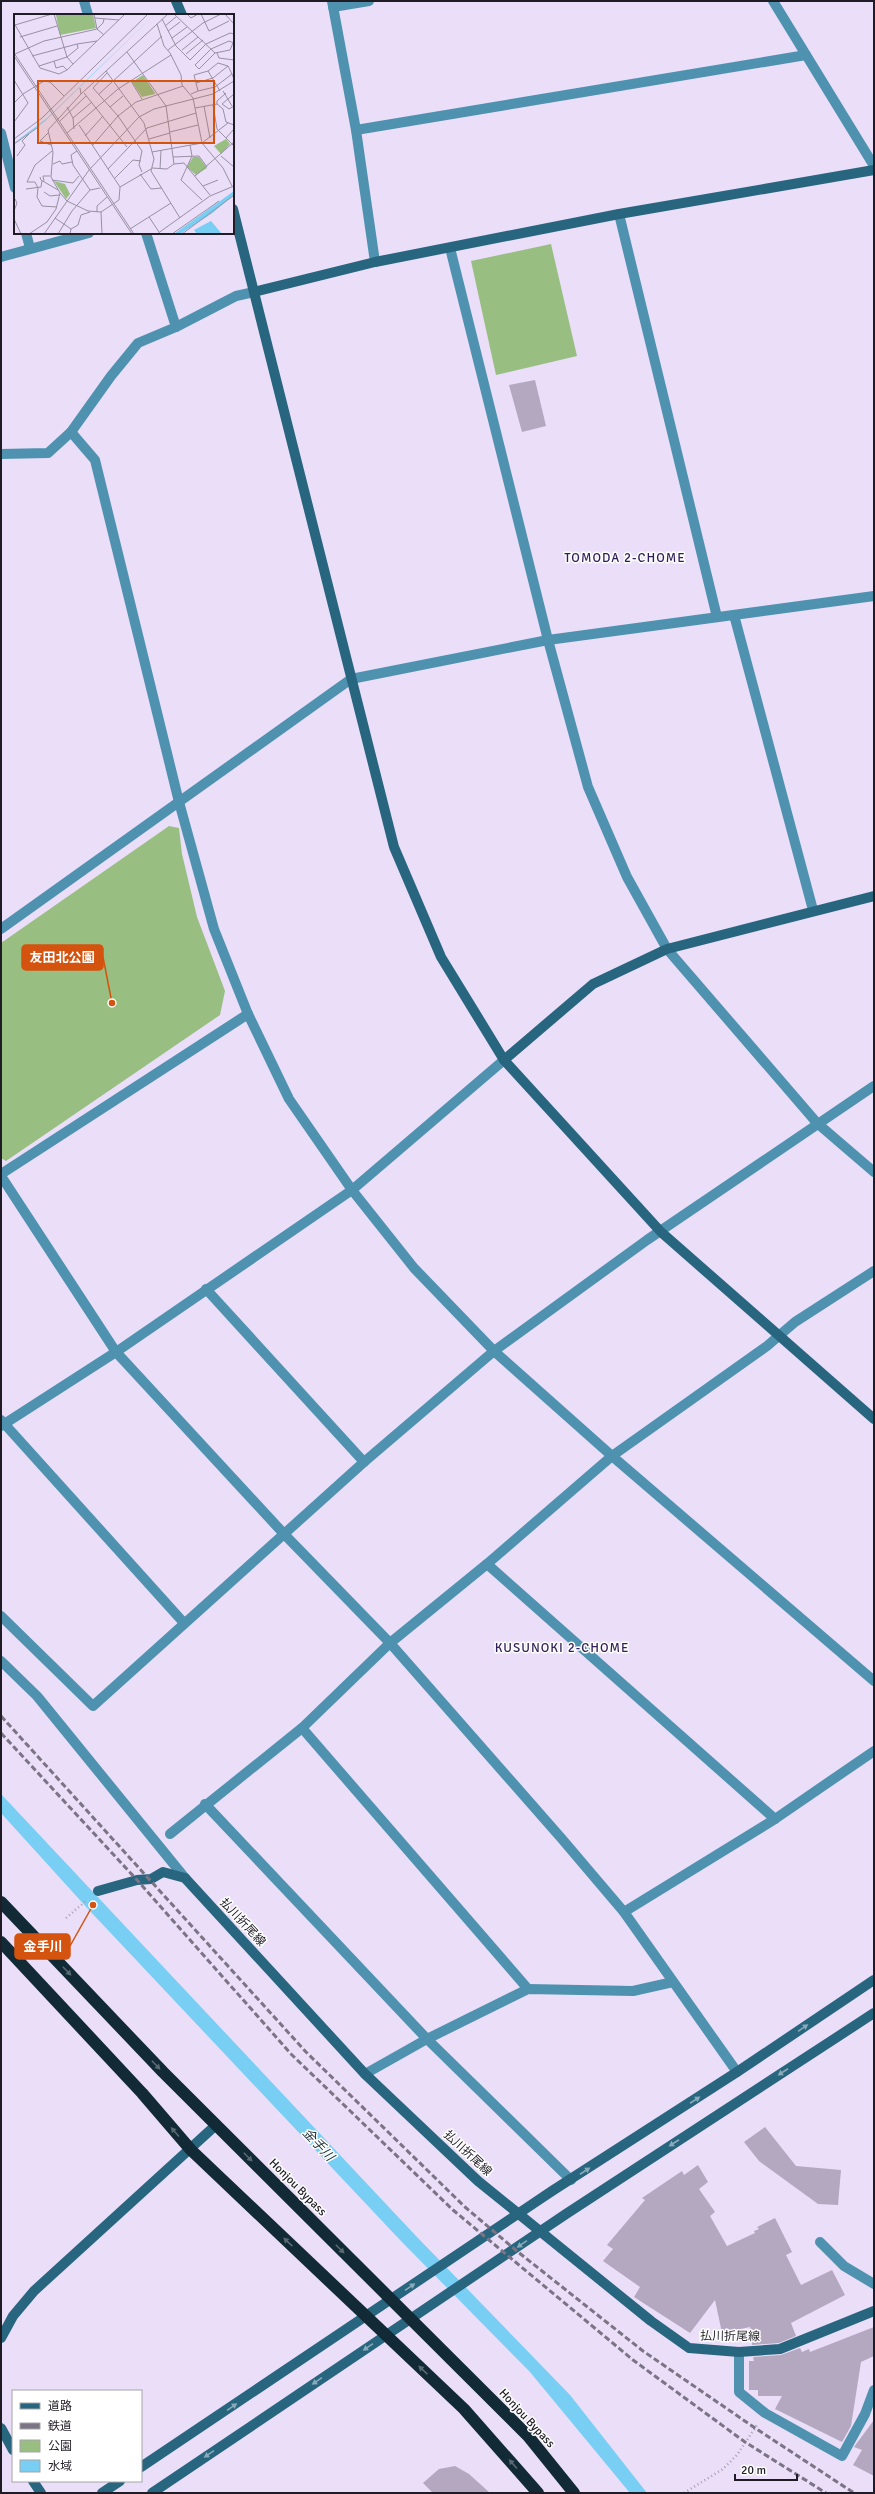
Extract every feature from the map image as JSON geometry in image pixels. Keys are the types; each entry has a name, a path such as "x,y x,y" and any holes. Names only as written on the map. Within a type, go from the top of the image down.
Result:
{"highway":[{"name":"Honjou Bypass","path":"1,1902 216,2125 528,2436 574,2493"},
{"path":"1,1942 142,2093 190,2150 464,2409 538,2493"}],"street":[{"path":"84,1 88,14"},
{"path":"176,1 182,14"},
{"path":"369,1 332,4 356,130 375,262"},
{"path":"773,1 874,166"},
{"path":"356,130 806,55"},
{"path":"1,133 14,184"},
{"path":"1,454 48,453 71,432 111,376 138,343 176,327 236,296 375,262 620,214 874,170"},
{"path":"234,213 394,847 441,957 504,1060 661,1232 874,1419"},
{"path":"620,214 717,617"},
{"path":"26,234 30,248"},
{"path":"1,257 85,234"},
{"path":"146,234 176,327"},
{"path":"450,248 548,640 588,787 627,877 667,949 817,1123 874,1172"},
{"path":"71,432 95,460 180,802 214,929 248,1014 289,1098 352,1190 414,1268 494,1351 612,1456 874,1681"},
{"path":"1,929 351,679 548,640 874,596"},
{"path":"734,615 813,910"},
{"path":"184,1623 2,1423 116,1352 352,1190 592,984 667,949 813,910 874,896"},
{"path":"248,1014 1,1175 116,1352 285,1535 390,1643 624,1912 737,2072"},
{"path":"1,1616 93,1706 184,1623 285,1535 364,1462 494,1351 817,1123 874,1086"},
{"path":"170,1834 205,1804 302,1728 390,1643 487,1564 612,1456 780,1335 795,1322 874,1272"},
{"path":"206,1289 364,1462"},
{"path":"487,1564 775,1819"},
{"path":"1,1661 37,1696 185,1878"},
{"path":"302,1728 528,1989"},
{"path":"624,1912 775,1819 874,1750"},
{"path":"205,1804 427,2039 571,2180"},
{"path":"98,1891 137,1880 152,1879 163,1872 185,1878"},
{"name":"払川折尾線","path":"185,1878 365,2074 478,2181 651,2321 689,2348 739,2352 780,2349 874,2311"},
{"path":"142,2466 552,2191 737,2072 874,1980"},
{"path":"365,2074 427,2039 528,1989 633,1991 673,1982"},
{"path":"152,2493 566,2214 874,2013"},
{"path":"1,2338 13,2316 34,2291 216,2125"},
{"path":"820,2242 844,2266 874,2284"},
{"path":"739,2352 739,2392 765,2414 842,2456 864,2414 874,2390"},
{"path":"1,2428 12,2448"},
{"path":"34,2482 41,2493"},
{"path":"102,2493 118,2482"}],"path":[{"path":"66,1918 98,1891"},
{"path":"684,2493 723,2469 737,2455 765,2414"}],"green space":[{"path":"551,244 577,356 496,375 471,261"},
{"path":"169,826 179,828 182,854 197,917 225,991 220,1015 6,1161 1,1158 1,943"}],"water":[{"path":"1,1794 416,2236 570,2395 647,2493 630,2493 530,2372 401,2241 89,1910 1,1813"}],"building":[{"path":"535,380 546,426 522,432 509,385"},
{"path":"765,2127 796,2166 841,2170 838,2205 818,2204 759,2161 744,2142"},
{"path":"698,2165 708,2182 699,2189 715,2212 710,2216 727,2246 755,2233 754,2231 759,2229 757,2227 775,2218 792,2252 786,2255 801,2285 832,2270 845,2295 791,2323 796,2336 779,2343 752,2345 750,2327 722,2333 715,2300 690,2333 634,2297 640,2287 603,2261 613,2249 607,2245 645,2200 642,2198 682,2171 684,2175"},
{"path":"874,2327 874,2356 861,2362 851,2426 842,2442 775,2409 782,2396 758,2396 758,2390 749,2390 749,2361 754,2361 753,2357 781,2355 800,2348 802,2352 809,2349 810,2352"},
{"path":"874,2420 874,2476 853,2465 862,2450 854,2447"},
{"path":"455,2466 469,2474 490,2493 433,2493 423,2483 439,2469"}],"railway":[{"path":"1,1716 306,2052 465,2207 518,2252 643,2351 755,2428 854,2493"},
{"path":"1,1733 137,1880 291,2054 453,2210 633,2360 745,2442 826,2493"}],"place":[{"name":"友田北公園","path":"112,1003"},
{"name":"金手川","path":"93,1905"}],"district":[{"name":"TOMODA 2-CHOME","path":"625,557"},
{"name":"KUSUNOKI 2-CHOME","path":"562,1647"}]}
